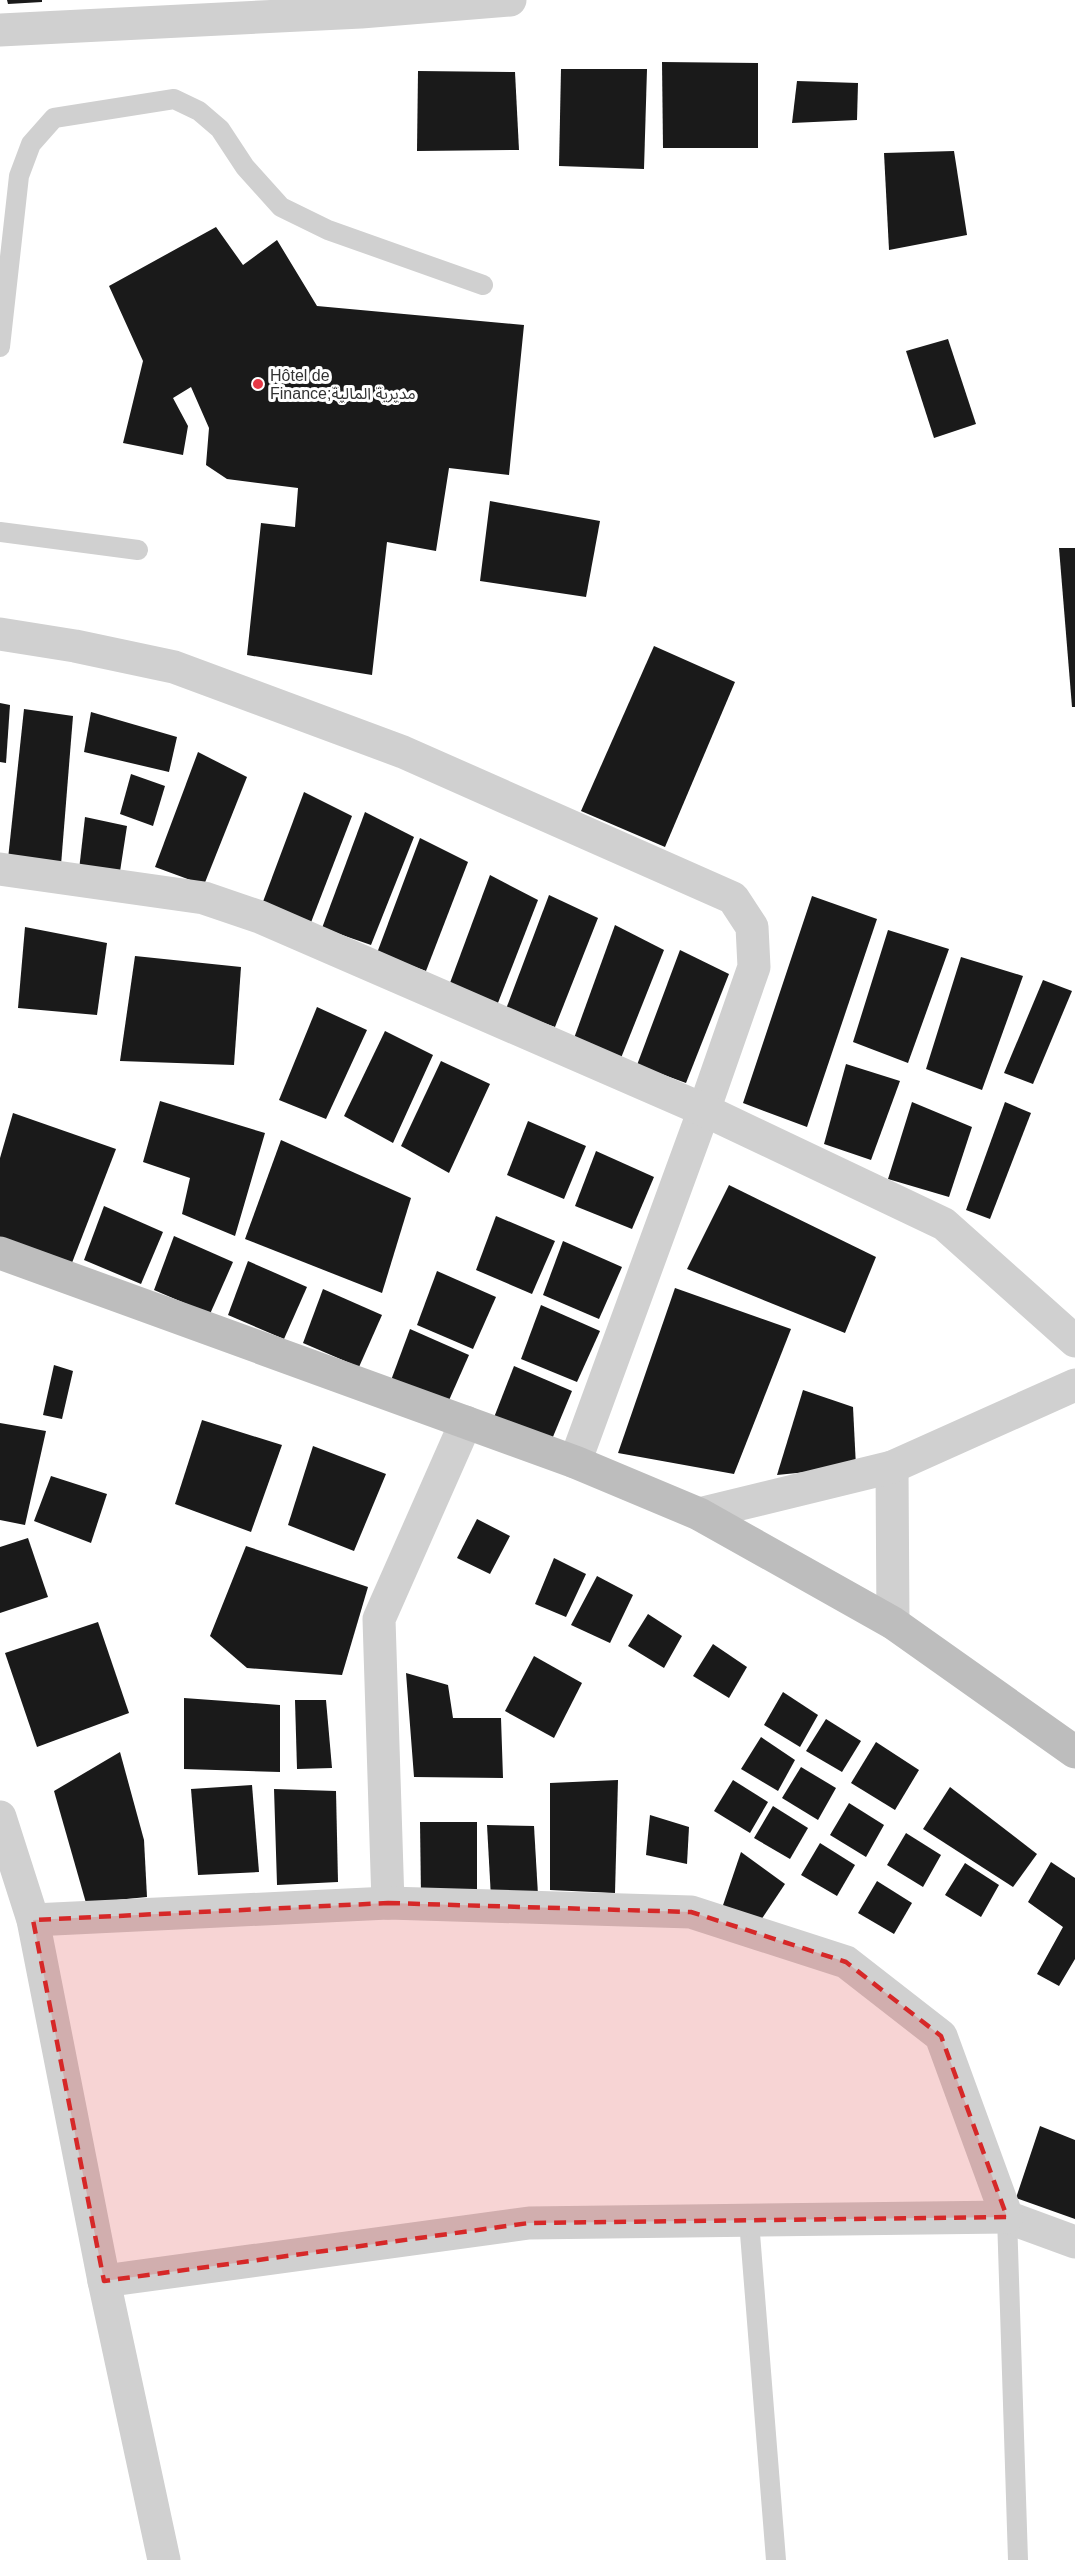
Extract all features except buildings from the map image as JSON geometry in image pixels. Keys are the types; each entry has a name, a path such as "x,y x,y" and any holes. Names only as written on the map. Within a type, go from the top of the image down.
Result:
{"main road":[{"path":"0,1253 575,1462 699,1514 893,1623 1075,1752"}],"street":[{"path":"0,30 361,6 492,0"},
{"path":"0,634 75,646 174,667 403,752 734,898 752,927 754,967 575,1462"},
{"path":"0,868 204,898 260,917 704,1110 944,1224 1075,1341"},
{"path":"699,1514 892,1467 1075,1385"},
{"path":"388,1903 379,1619 466,1422"},
{"path":"892,1467 893,1623"},
{"path":"0,1817 33,1920 105,2281 164,2560"},
{"path":"33,1920 388,1903 692,1912 846,1962 941,2036 1007,2217"},
{"path":"105,2281 529,2223 1007,2217 1075,2242"}],"lane":[{"path":"0,347 19,176 31,144 54,118 174,99 200,111 220,129 245,167 281,207 328,230 483,285"},
{"path":"0,532 138,550"},
{"path":"1007,2217 1018,2560"},
{"path":"749,2221 776,2560"}],"highlighted area":[{"path":"388,1903 691,1912 846,1962 941,2036 1007,2217 529,2223 104,2281 33,1920"}],"place":[{"name":"Hôtel de Finance;مديرية المالية","path":"258,384"}]}
